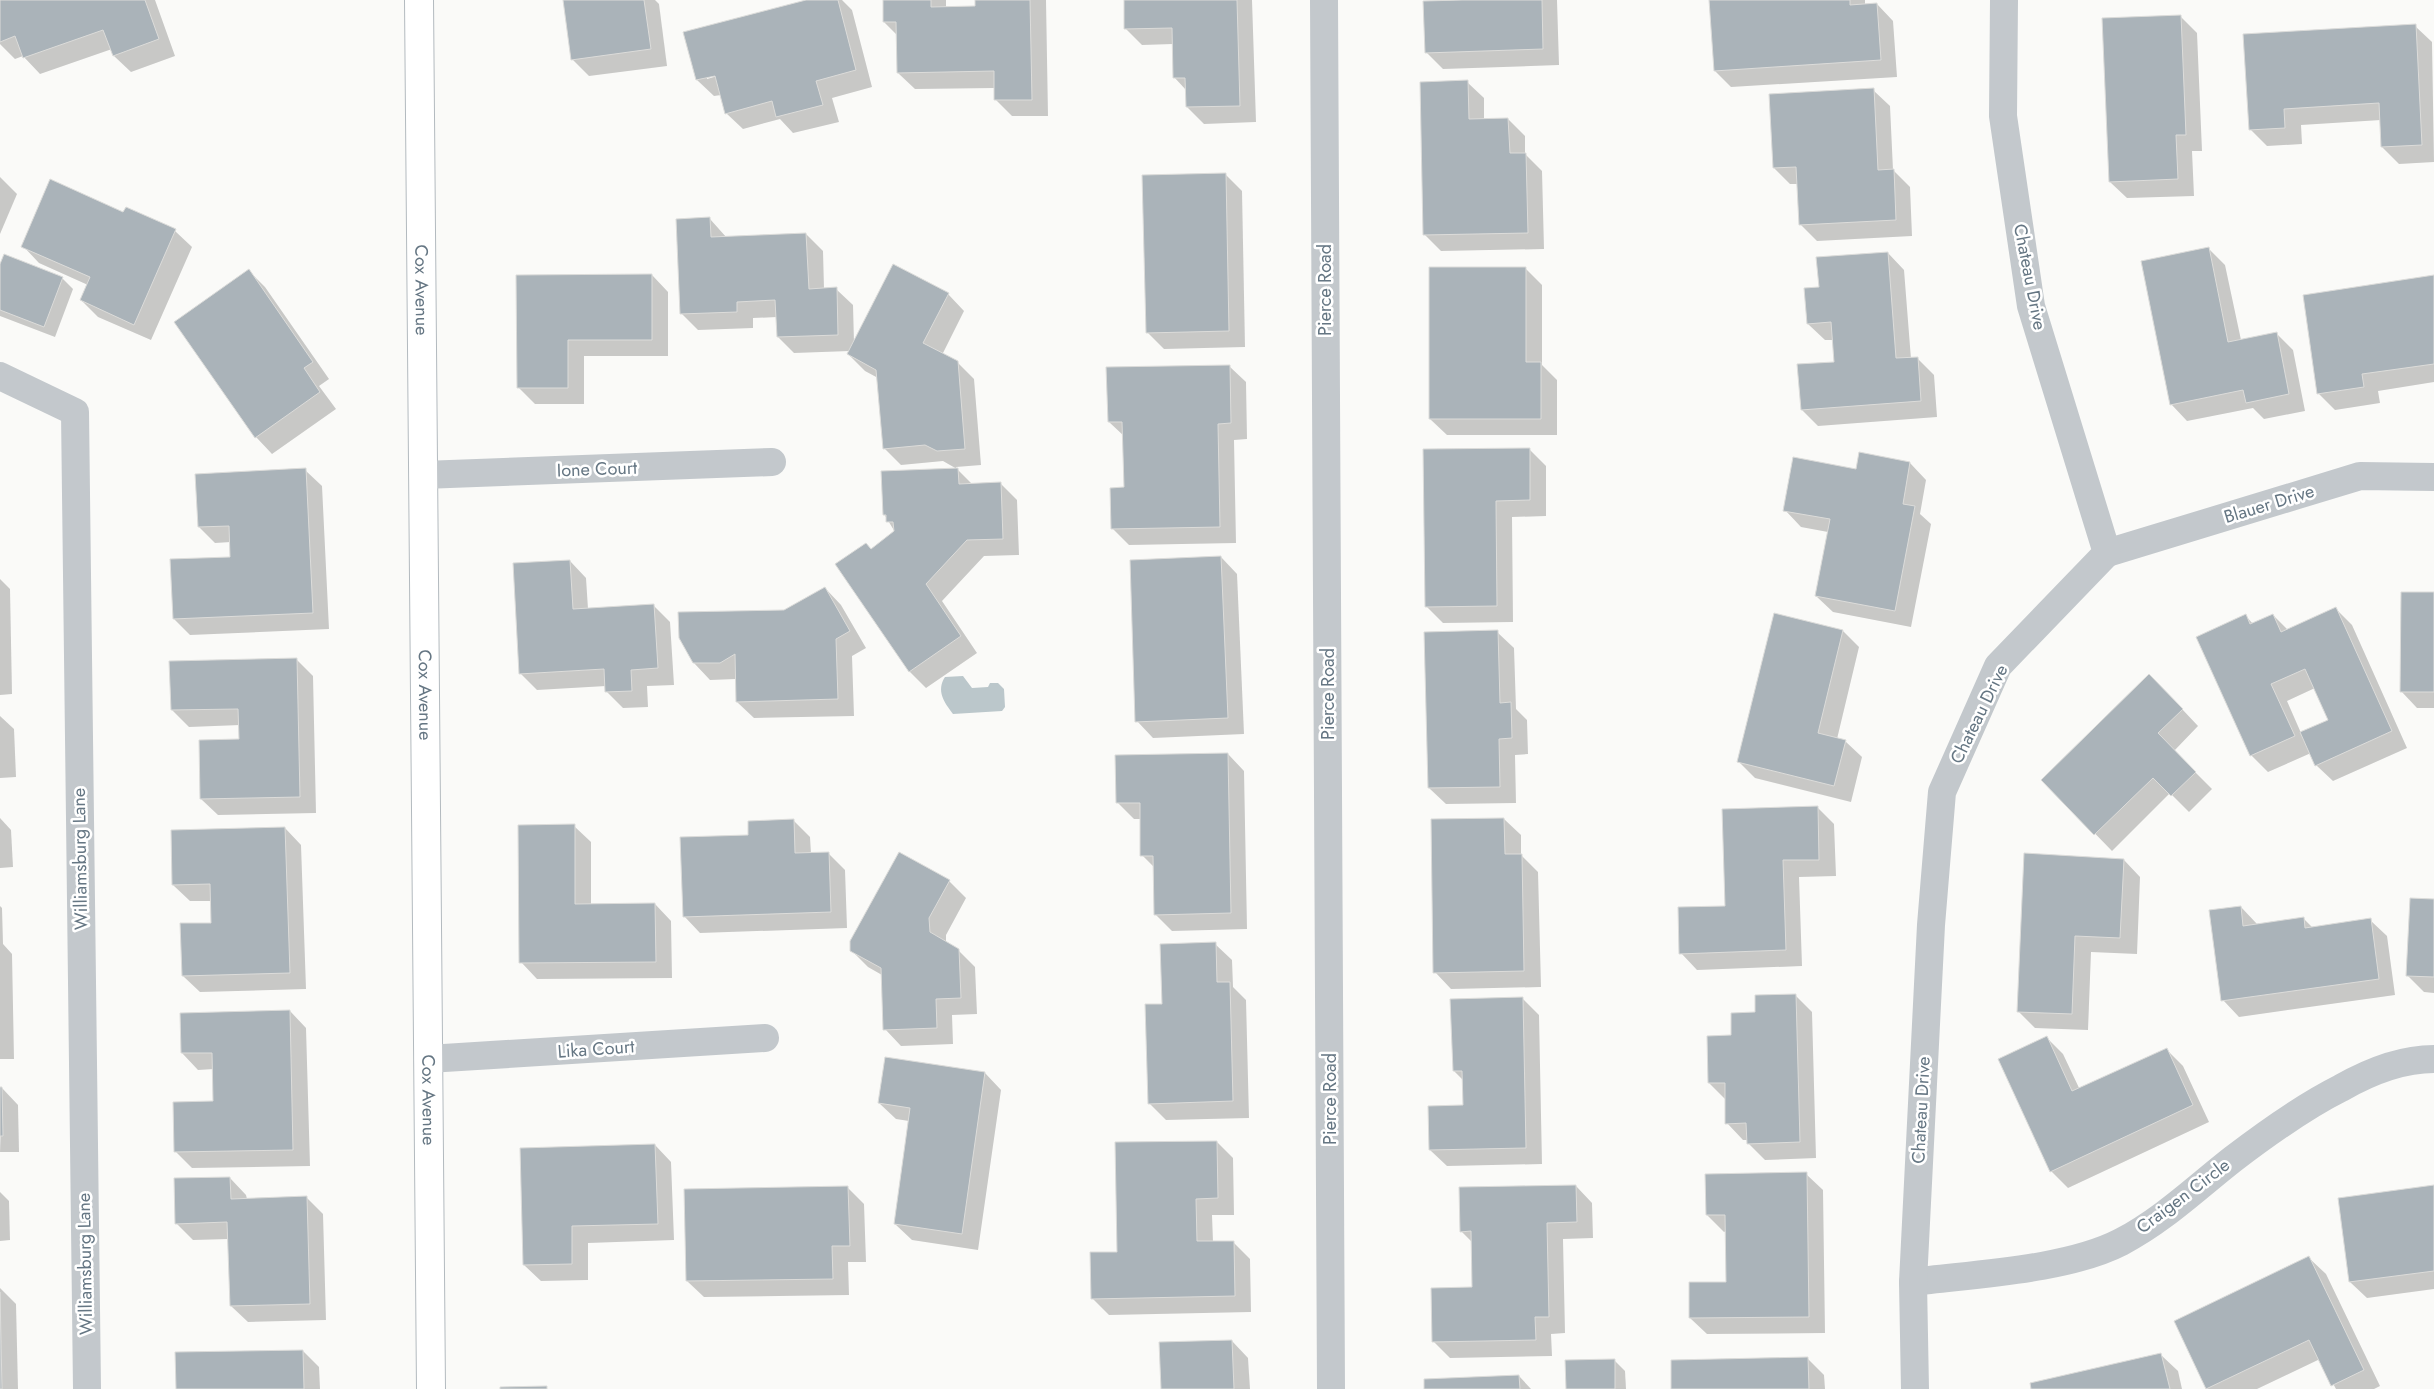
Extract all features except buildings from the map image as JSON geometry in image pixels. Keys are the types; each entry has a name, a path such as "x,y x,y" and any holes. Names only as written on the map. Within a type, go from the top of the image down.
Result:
{"main road":[{"name":"Cox Avenue","path":"419,0 431,1389"}],"street":[{"name":"Pierce Road","path":"1324,0 1332,1389"},
{"name":"Chateau Drive","path":"1915,1389 1913,1282 1931,925 1942,792 1998,666 2107,553 2031,306 2003,116 2004,0"},
{"name":"Williamsburg Lane","path":"0,376 75,412 87,1389"},
{"name":"Ione Court","path":"423,476 772,462"},
{"name":"Blauer Drive","path":"2107,553 2360,476 2434,477"},
{"name":"Lika Court","path":"428,1059 765,1038"},
{"name":"Craigen Circle","path":"1913,1282 2062,1262 2119,1243 2163,1216 2234,1158 2318,1100 2364,1075 2416,1059 2434,1059"}],"shaded area":[{"path":"963,676 972,688 988,687 990,683 998,683 1004,689 1005,707 1002,711 953,714 942,696 942,682 945,677"}]}
